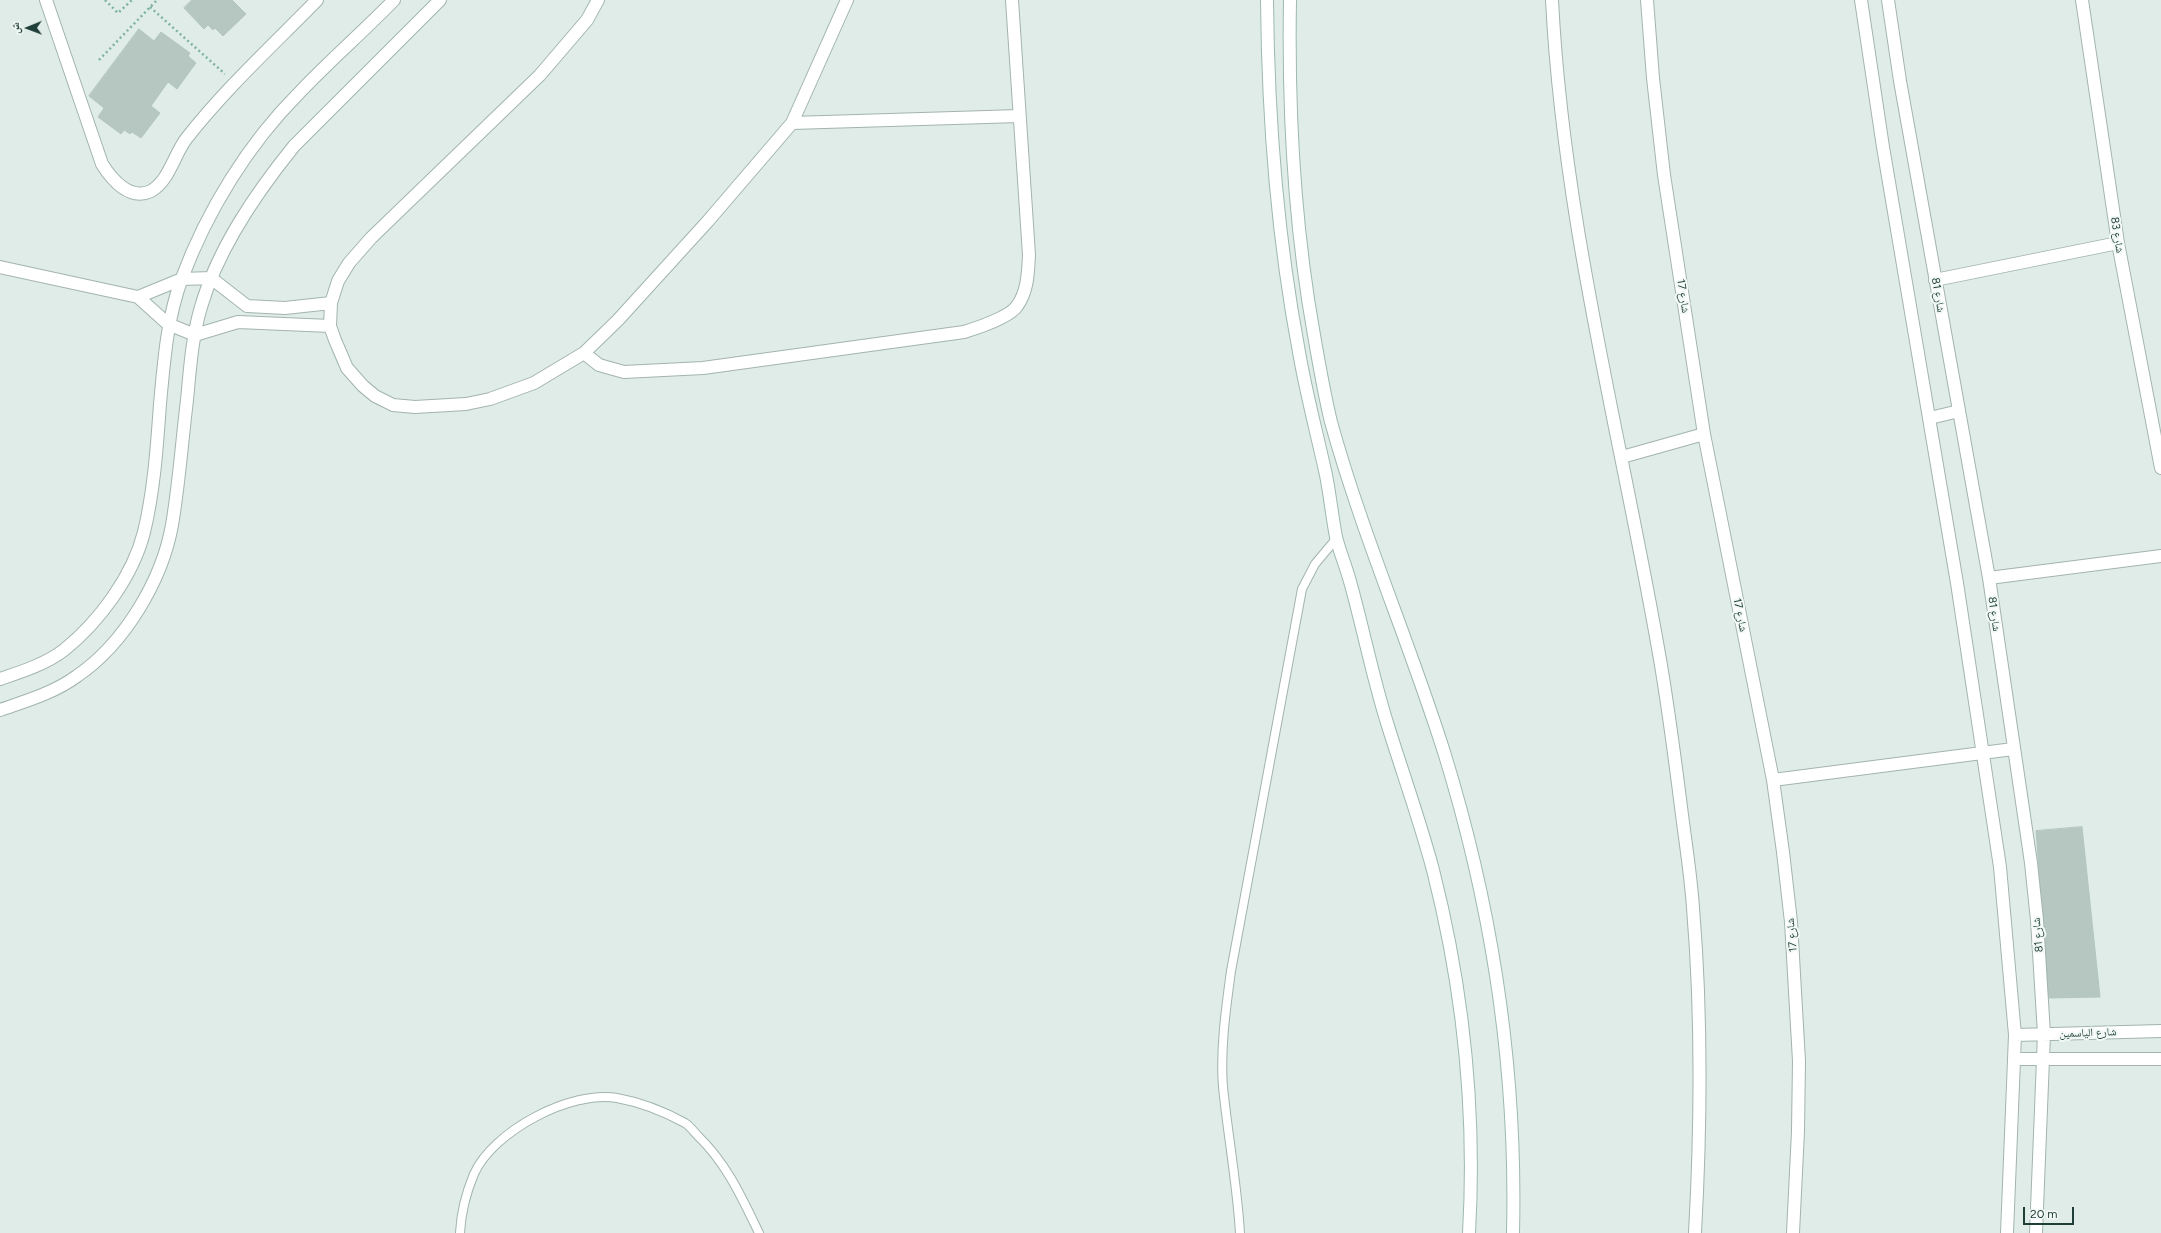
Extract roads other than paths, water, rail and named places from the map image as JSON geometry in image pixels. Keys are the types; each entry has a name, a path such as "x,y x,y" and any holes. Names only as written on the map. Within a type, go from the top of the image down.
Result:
{"street":[{"path":"46,0 102,164 110,176 121,187 136,193 144,193 160,185 185,140 236,83 317,0"},
{"path":"0,679 29,669 63,651 96,620 124,582 144,533 151,489 168,324 182,279 198,242 228,184 264,134 297,94 394,0"},
{"path":"0,710 41,696 77,676 110,647 138,610 158,572 172,526 195,335 201,307 211,278 237,228 276,169 290,152 440,0"},
{"path":"598,0 587,20 540,75 371,238 349,263 338,281 331,303 330,326 347,368 363,386 375,396 393,405 415,407 466,404 490,399 534,382 584,353 618,320 666,267 792,123 847,0"},
{"path":"584,353 599,365 624,372 703,368 964,332 992,322 1017,307 1027,284 1029,255 1012,0"},
{"path":"1267,0 1271,120 1283,249 1298,350 1326,476 1336,539 1352,586 1378,692 1420,822 1446,928 1460,1014 1466,1073 1470,1168 1469,1233"},
{"path":"1290,0 1289,62 1294,182 1300,241 1317,353 1331,421 1372,553 1443,748 1473,858 1494,962 1503,1026 1513,1150 1513,1233"},
{"path":"1552,0 1561,105 1573,202 1589,299 1622,457 1659,650 1693,908 1699,1038 1699,1168 1695,1233"},
{"name":"شارع 17","path":"1647,0 1653,78 1664,175 1704,434 1773,780 1791,922 1796,991 1798,1131 1793,1233"},
{"path":"1861,0 1883,147 1930,418 2000,867 2016,1060 2007,1233"},
{"name":"شارع 81","path":"1888,0 1900,81 1989,578 2031,863 2040,956 2044,1034 2036,1233"},
{"name":"شارع 83","path":"2082,0 2118,243 2161,468"},
{"path":"792,123 1019,116"},
{"path":"1935,280 2118,243"},
{"path":"1,267 138,297 168,324 195,335 238,322 330,326"},
{"path":"138,297 182,279 211,278 247,306 285,308 331,303"},
{"path":"1930,418 1959,411"},
{"path":"1622,457 1704,434"},
{"path":"1989,578 2161,556"},
{"path":"1773,780 2013,749"},
{"name":"شارع الياسمين","path":"2015,1035 2161,1031"},
{"path":"2016,1060 2161,1059"}],"lane":[{"path":"1240,1233 1238,1198 1223,1085 1226,1007 1231,971 1302,589 1315,564 1336,539"},
{"path":"460,1233 461,1213 474,1173 498,1141 531,1119 573,1100 615,1098 654,1109 686,1124 710,1147 734,1180 759,1233"}]}
